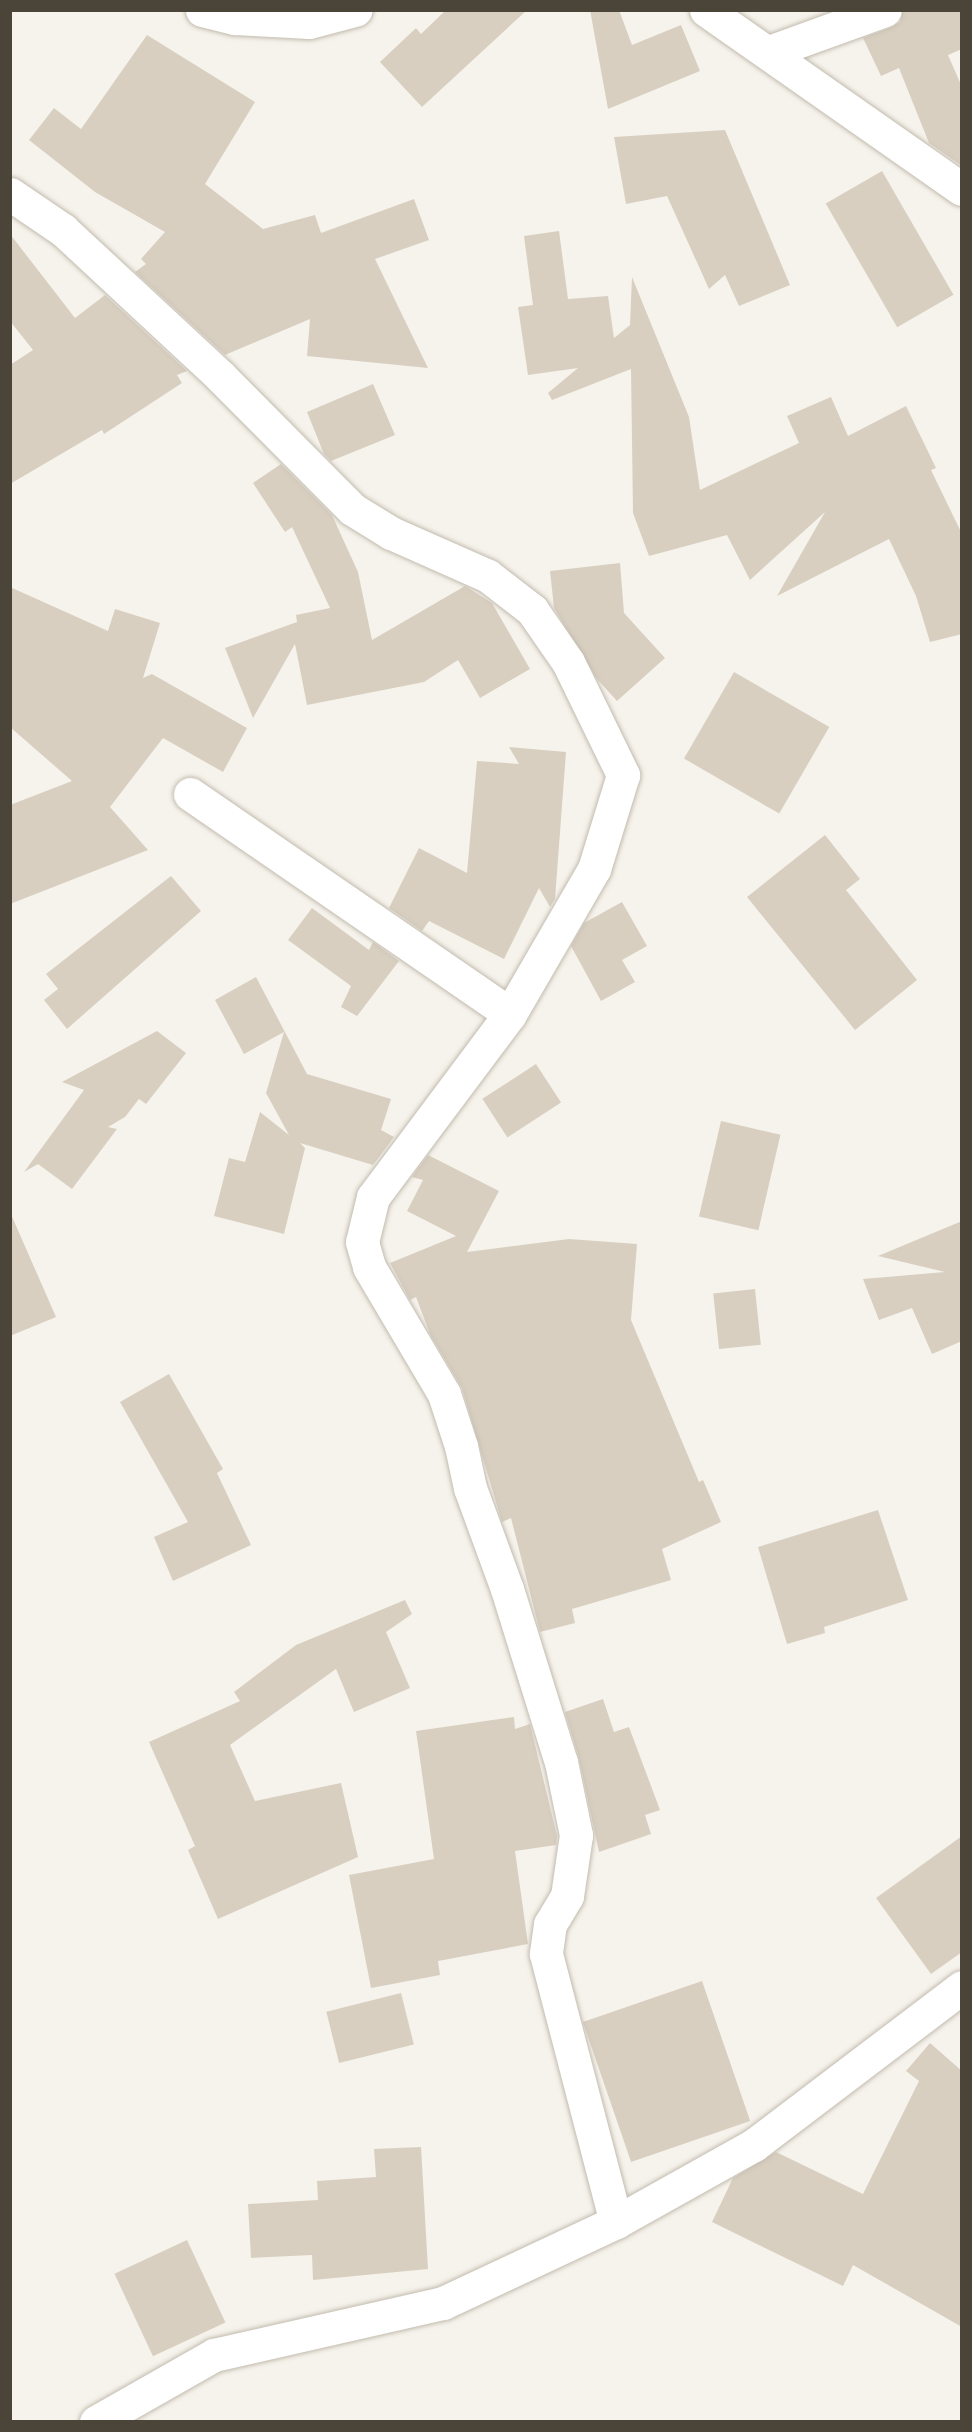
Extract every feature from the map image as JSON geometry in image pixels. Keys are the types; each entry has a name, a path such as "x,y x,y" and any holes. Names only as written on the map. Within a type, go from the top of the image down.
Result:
{"street":[{"path":"202,10 235,18 309,22 355,10"},
{"path":"706,10 962,189"},
{"path":"769,52 885,10"},
{"path":"10,194 63,230 220,376 352,509 391,532 488,576 532,610 568,662 623,775 594,869 510,1014 373,1197 362,1242 369,1267 444,1394 461,1446 470,1488 507,1589 561,1762 576,1835 567,1896 550,1924 546,1954 616,2222"},
{"path":"190,794 510,1014"},
{"path":"96,2421 214,2355 443,2302 616,2222 754,2145 962,1987"}],"building":[{"path":"446,10 527,10 422,107 380,62 416,28 421,34"},
{"path":"590,10 619,10 632,45 681,25 700,71 608,109"},
{"path":"903,10 962,10 962,49 948,55 962,87 962,166 929,143 899,68 881,76 863,38 900,22"},
{"path":"147,35 255,102 205,184 263,229 315,215 321,233 414,199 429,240 375,259 428,368 307,356 310,319 225,355 135,272 146,264 141,259 165,232 95,192 29,140 54,108 81,129"},
{"path":"725,130 790,285 739,306 725,275 709,289 667,196 626,204 614,137"},
{"path":"882,171 954,295 897,327 826,204"},
{"path":"559,231 568,299 608,296 614,338 630,325 632,277 689,417 700,490 799,443 787,416 831,397 848,436 906,406 936,468 931,470 962,534 962,634 930,642 916,596 889,539 777,596 825,512 750,580 727,535 649,556 633,513 631,369 552,400 548,393 578,368 528,375 518,307 533,305 524,236"},
{"path":"10,234 75,318 105,295 187,371 177,375 182,383 104,434 102,430 10,484 10,365 33,350 10,321"},
{"path":"373,384 395,435 331,461 324,454 307,412"},
{"path":"281,464 332,515 358,572 372,640 465,586 492,603 530,669 480,698 458,660 424,682 307,705 295,644 253,718 225,648 297,622 296,615 330,608 292,527 285,532 253,483"},
{"path":"620,563 624,613 665,658 617,701 597,679 554,608 550,571"},
{"path":"10,587 108,631 115,609 160,623 143,678 152,674 247,728 223,772 163,738 110,807 148,850 10,904 10,805 72,781 10,727"},
{"path":"734,672 829,727 779,814 684,759"},
{"path":"509,747 566,752 555,899 550,907 539,888 504,959 429,921 422,931 389,908 419,848 467,873 477,761 519,764"},
{"path":"825,835 860,879 846,890 917,980 855,1030 747,897"},
{"path":"171,876 201,911 67,1029 44,1000 58,989 46,974"},
{"path":"622,902 647,946 622,960 635,982 601,1001 571,946 584,923"},
{"path":"312,908 369,950 373,942 399,961 357,1016 341,1007 351,986 288,940"},
{"path":"256,977 307,1074 391,1099 381,1130 394,1137 373,1165 300,1143 305,1148 284,1234 214,1216 229,1158 245,1162 260,1112 289,1135 266,1093 284,1032 244,1054 215,1000"},
{"path":"157,1031 186,1053 146,1104 139,1099 125,1117 108,1127 117,1129 72,1189 38,1164 24,1172 84,1090 62,1082"},
{"path":"536,1064 561,1103 507,1137 482,1099"},
{"path":"721,1121 780,1135 758,1230 699,1216"},
{"path":"428,1155 499,1191 467,1252 569,1239 637,1244 631,1320 699,1482 703,1480 721,1522 662,1549 671,1580 572,1609 575,1623 540,1632 511,1518 502,1522 462,1388 430,1334 416,1297 410,1300 390,1263 456,1236 407,1211 423,1180 412,1177"},
{"path":"10,1212 56,1317 10,1336"},
{"path":"962,1221 962,1341 932,1354 912,1308 879,1320 863,1279 945,1272 878,1256"},
{"path":"755,1289 761,1345 719,1349 713,1293"},
{"path":"169,1374 223,1469 217,1473 251,1545 173,1581 154,1537 188,1522 120,1402"},
{"path":"878,1510 908,1600 824,1627 825,1633 787,1644 758,1547"},
{"path":"405,1600 412,1614 386,1632 410,1688 354,1712 336,1669 230,1745 255,1801 341,1783 358,1857 218,1919 188,1850 195,1846 149,1742 240,1701 234,1692 296,1645"},
{"path":"603,1699 614,1732 629,1727 660,1810 645,1815 651,1834 599,1852 579,1758 565,1712"},
{"path":"514,1717 515,1729 530,1724 557,1836 556,1845 515,1851 528,1944 438,1961 440,1975 371,1988 349,1875 434,1859 416,1731"},
{"path":"962,1836 962,1952 931,1974 876,1898"},
{"path":"702,1981 750,2121 631,2162 583,2022"},
{"path":"401,1993 414,2044 339,2063 326,2012"},
{"path":"930,2043 962,2071 962,2327 853,2265 843,2286 712,2222 733,2178 776,2152 863,2194 919,2081 906,2071"},
{"path":"421,2147 428,2269 313,2280 312,2255 251,2258 248,2204 318,2200 317,2181 376,2177 374,2149"},
{"path":"187,2240 225,2322 153,2356 114,2274"}]}
